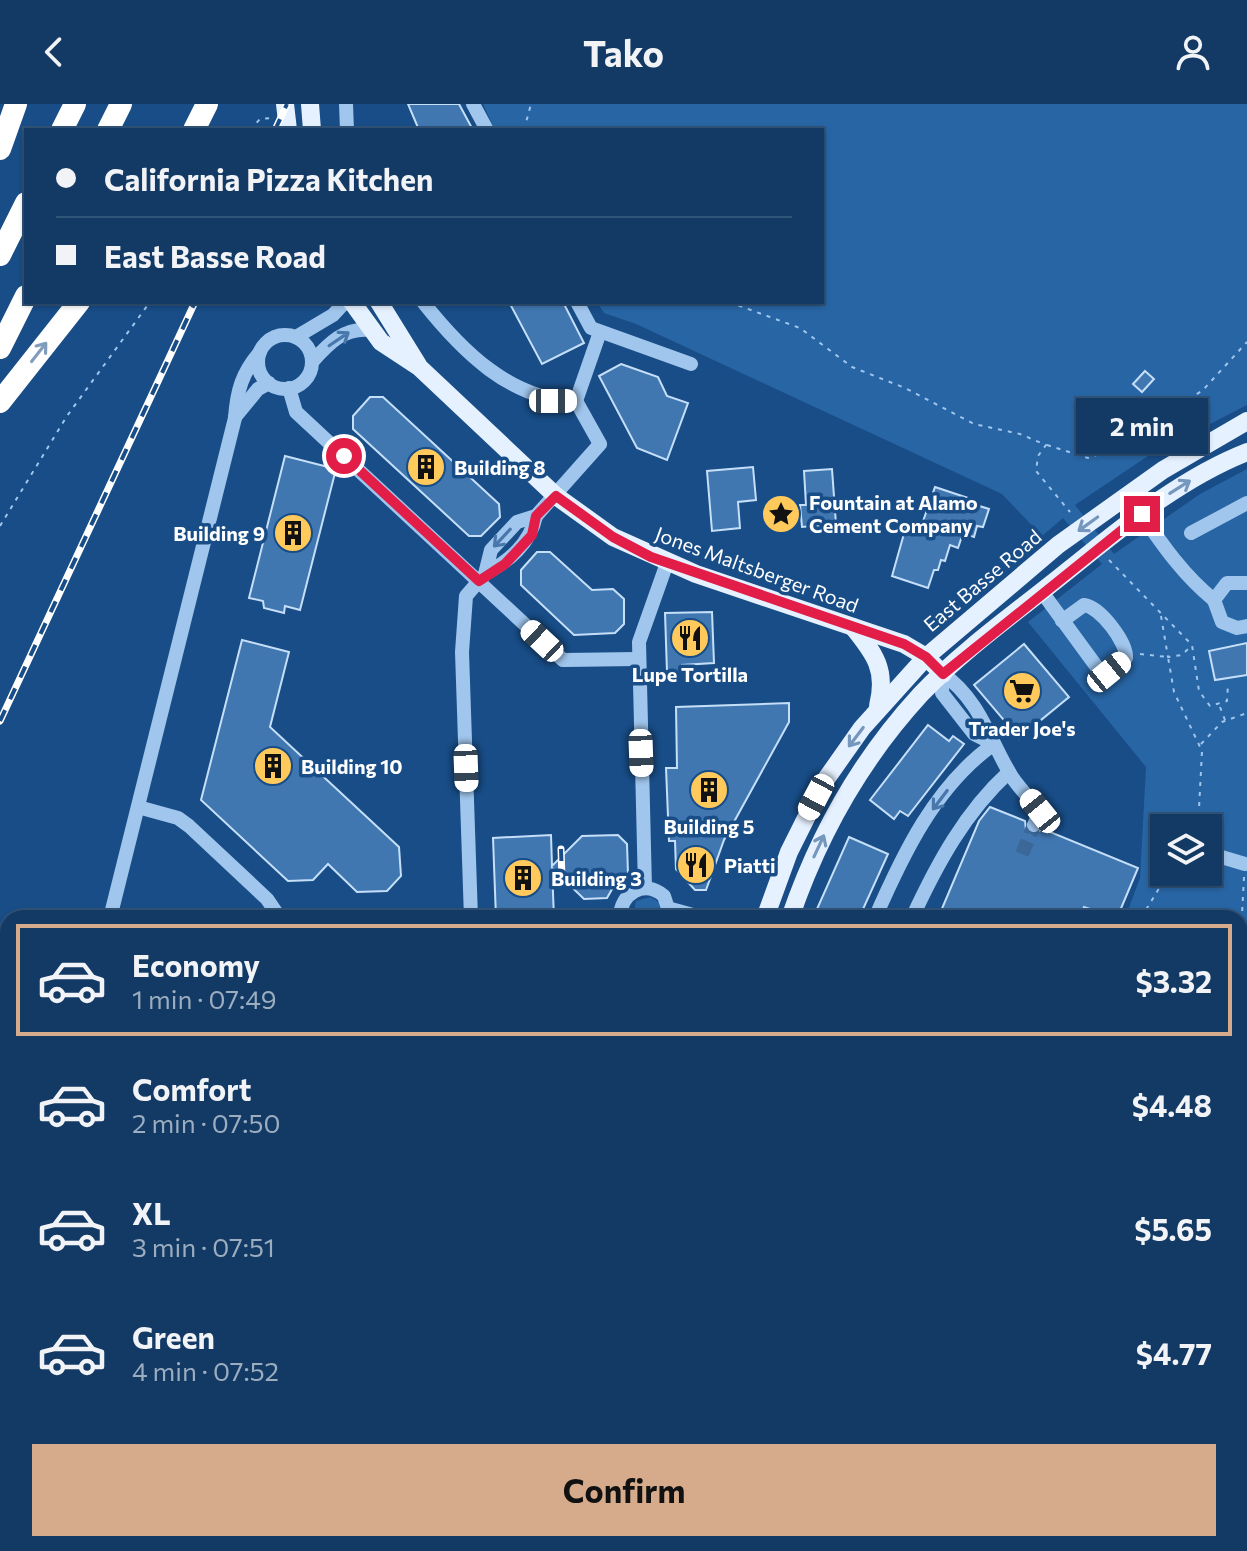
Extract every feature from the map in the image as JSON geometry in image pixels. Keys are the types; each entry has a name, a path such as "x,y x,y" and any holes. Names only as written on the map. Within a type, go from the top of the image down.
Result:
{"highway":[{"path":"0,149 16,104"},
{"path":"63,128 75,104"},
{"path":"109,128 121,104"},
{"path":"195,128 207,104"},
{"path":"0,255 24,207"},
{"path":"0,348 24,300"},
{"path":"0,402 77,304"}],"main road":[{"path":"310,104 312,128"},
{"name":"Jones Maltsberger Road","path":"353,304 381,342 419,367 556,496 613,537 667,563 904,644 926,657 943,674"},
{"name":"Jones Maltsberger Road","path":"380,304 419,367"},
{"name":"East Basse Road","path":"768,910 789,852 818,792 877,711 926,657 1058,545 1128,495 1247,421"},
{"path":"793,910 830,823 862,769 912,706 943,674 1142,514 1181,486 1247,452"},
{"path":"853,627 881,665 883,687 877,711"}],"lane":[{"path":"346,104 347,128"},
{"path":"473,104 486,128"},
{"path":"112,910 235,418 237,392 244,370 275,337 296,337 323,323 343,304"},
{"path":"425,304 492,374 524,392 553,401 576,401"},
{"path":"578,304 591,328 691,364"},
{"path":"312,362 339,337 355,328 371,330"},
{"path":"471,910 462,619 466,596 482,578 505,564 532,535 536,516 600,444 576,401 600,332"},
{"path":"235,418 258,389 269,383 289,388 307,378 312,362 311,352 296,337"},
{"path":"260,352 259,366 269,383"},
{"path":"289,388 296,412 482,578 563,660 638,659"},
{"path":"1128,495 1188,579 1214,600"},
{"path":"1191,533 1247,503"},
{"path":"645,888 638,659 645,617 667,563"},
{"path":"1247,583 1227,583 1214,600 1214,609 1222,622 1237,628 1247,626"},
{"path":"1042,592 1062,621 1103,672 1109,672 1126,658 1126,652 1093,607 1084,605 1062,621"},
{"path":"943,674 942,693 974,734 994,744 1009,772 1040,811 1034,825"},
{"path":"879,910 917,832 959,776 994,744"},
{"path":"916,910 939,860 966,820 1009,772"},
{"path":"138,807 178,818 189,826 267,899 275,910"},
{"path":"1222,857 1245,864"},
{"path":"621,910 623,901 636,890 645,888 664,896 670,910"}],"path":[{"path":"525,128 531,104"},
{"path":"252,128 260,119 286,117"},
{"path":"0,526 67,416 149,304"},
{"path":"734,304 800,328 852,367 905,388 974,424 1020,434 1088,458 1117,448 1203,390 1247,342"},
{"path":"1046,445 1038,456 1036,471 1070,512"},
{"path":"1106,556 1192,645 1203,700 1210,706 1220,706 1227,701 1228,684"},
{"path":"1160,614 1174,692 1200,744 1201,814"},
{"path":"1126,652 1168,657 1188,652 1192,645"},
{"path":"1220,706 1226,721"},
{"path":"1200,744 1226,721 1247,713"},
{"path":"1242,910 1245,864"},
{"path":"1146,910 1160,886"}],"shaded area":[{"path":"483,104 1247,104 1247,405 1148,456 1075,505 1114,554 1200,494 1247,469 1247,910 1128,910 1140,878 1146,767 1028,622 1102,564 1063,518 1042,536 1002,494 636,324 604,313 598,304 824,304 824,128 494,128"},
{"path":"650,897 659,902 660,910 634,910 636,901"}],"building":[{"path":"408,104 459,104 472,128 418,128"},
{"path":"510,304 564,304 584,343 542,364"},
{"path":"621,364 658,377 667,396 688,403 667,460 637,448 599,376"},
{"path":"1145,371 1154,379 1142,392 1133,384"},
{"name":"Building 8","path":"370,397 383,397 499,504 500,517 481,536 469,536 353,429 353,416"},
{"name":"Building 9","path":"285,456 336,469 300,610 285,606 284,613 264,608 263,601 249,598"},
{"path":"753,467 756,500 738,502 740,528 712,531 707,471"},
{"path":"832,469 836,524 802,527 800,505 806,505 804,471"},
{"path":"935,487 974,500 973,504 989,509 983,527 977,526 974,537 963,533 958,548 950,545 945,561 941,560 938,570 934,570 928,588 892,576 907,523 921,527"},
{"path":"537,552 550,552 592,590 613,589 624,599 624,624 615,633 574,635 521,585 521,570"},
{"name":"Lupe Tortilla","path":"712,612 714,663 682,665 683,672 667,672 665,613"},
{"name":"Building 10","path":"242,640 289,652 270,727 399,847 401,876 387,891 357,892 328,864 313,880 288,881 201,800"},
{"path":"1247,643 1247,675 1215,680 1209,651"},
{"name":"Trader Joe's","path":"1024,644 1069,697 1019,738 974,685"},
{"name":"Building 5","path":"789,703 789,722 724,840 706,890 695,890 676,869 675,841 669,841 666,768 677,768 676,707"},
{"path":"928,725 949,741 953,736 964,744 908,816 900,811 894,819 870,800"},
{"path":"990,807 1025,821 1026,830 1031,834 1043,829 1138,868 1120,910 1084,907 1083,910 941,910 979,821"},
{"path":"551,835 552,866 582,836 618,835 627,844 628,874 615,884 607,898 584,899 552,868 554,910 496,910 493,838"},
{"path":"849,837 888,854 863,910 817,910"}],"tunnel":[{"path":"1022,854 1034,825"}],"railway":[{"path":"276,128 287,104"},
{"path":"0,721 194,304"},
{"path":"561,849 562,879"}],"place":[{"name":"Building 8","path":"426,467"},
{"name":"Fountain at Alamo Cement Company","path":"781,514"},
{"name":"Building 9","path":"293,533"},
{"name":"Lupe Tortilla","path":"690,638"},
{"name":"Trader Joe's","path":"1022,691"},
{"name":"Building 10","path":"273,766"},
{"name":"Building 5","path":"709,790"},
{"name":"Piatti","path":"696,865"},
{"name":"Building 3","path":"523,878"}],"route":[{"path":"344,456 479,581 485,574 505,564 532,535 536,516 556,496 577,514 651,557 904,644 926,657 943,674 1118,530 1142,514"}]}
